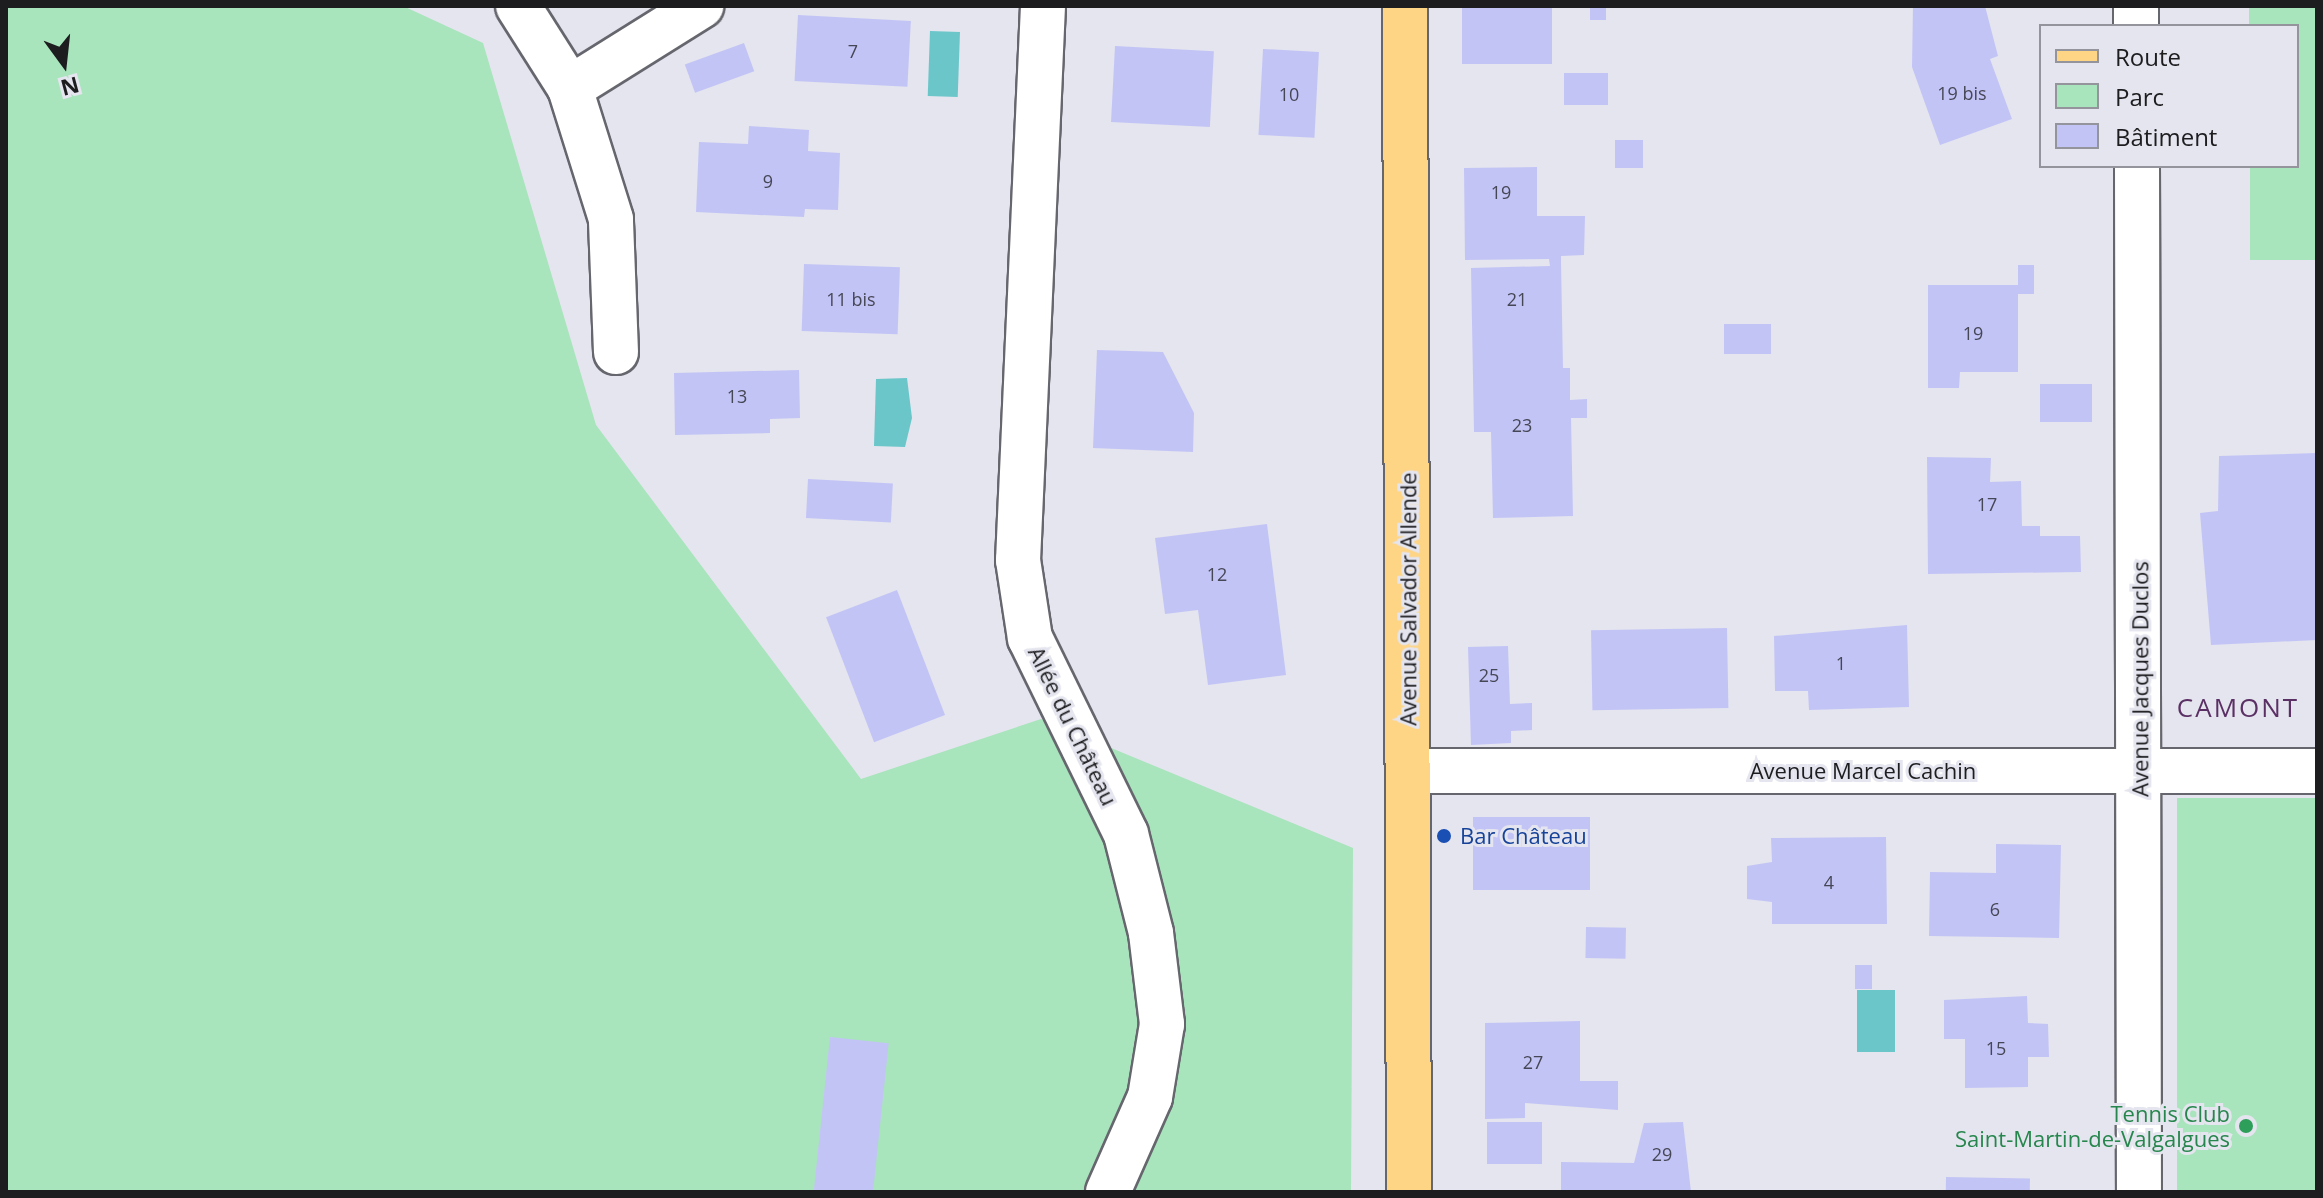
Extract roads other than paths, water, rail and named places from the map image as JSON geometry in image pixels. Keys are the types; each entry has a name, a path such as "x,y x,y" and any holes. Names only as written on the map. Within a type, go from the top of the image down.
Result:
{"main road":[{"name":"Avenue Salvador Allende","path":"1405,6 1409,1192"}],"street":[{"path":"518,6 570,88 611,219 616,352"},
{"path":"570,88 701,6"},
{"name":"Allée du Château","path":"1043,6 1018,560 1030,638 1126,834 1151,933 1162,1024 1150,1097 1108,1192"},
{"name":"Avenue Jacques Duclos","path":"2137,168 2141,771 2139,1192"},
{"name":"Avenue Marcel Cachin","path":"1409,771 2317,771"}],"water":[{"path":"930,31 960,32 958,97 928,96"},
{"path":"907,378 912,418 905,447 874,446 876,379"},
{"path":"1857,990 1895,990 1895,1052 1857,1052"}],"place":[{"name":"Bar Château","path":"1444,836"},
{"name":"Tennis Club Saint-Martin-de-Valgalgues","path":"2246,1126"}],"district":[{"name":"CAMONT","path":"2238,708"}]}
